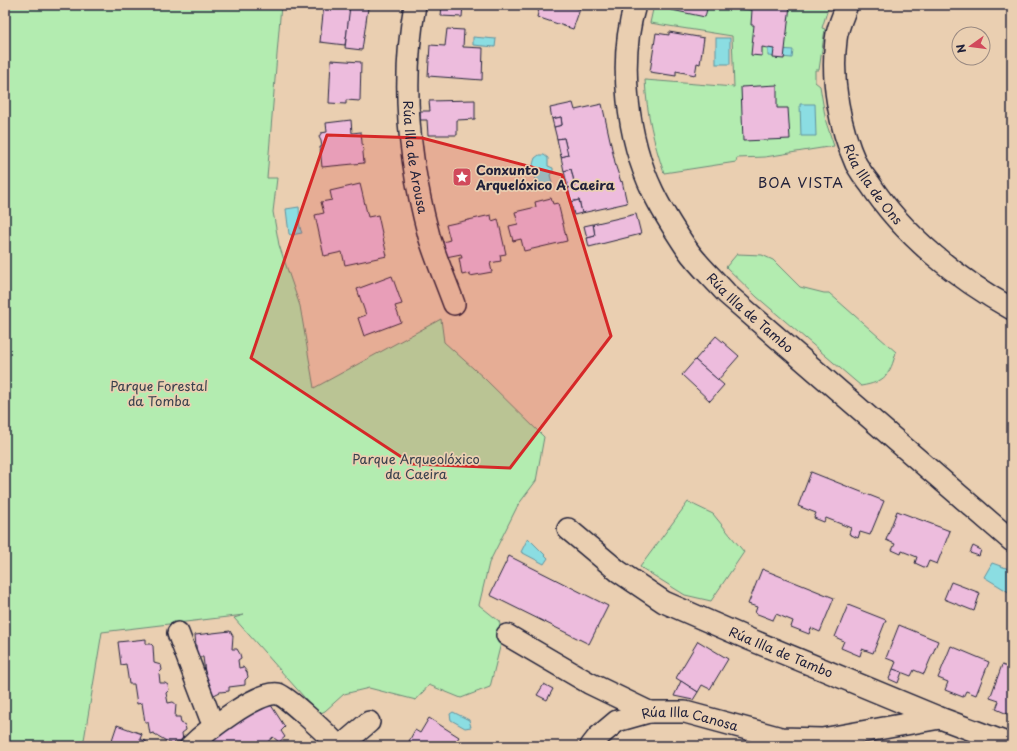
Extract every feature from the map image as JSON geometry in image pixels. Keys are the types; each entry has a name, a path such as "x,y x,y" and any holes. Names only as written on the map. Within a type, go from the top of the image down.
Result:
{"street":[{"name":"Rúa Illa de Arousa","path":"415,5 408,76 410,124 415,174 429,237 454,304"},
{"name":"Rúa Illa de Tambo","path":"635,5 626,60 628,100 636,145 653,191 688,250 728,294 1012,541"},
{"name":"Rúa Illa de Ons","path":"847,5 836,38 834,79 841,123 857,165 883,204 927,249 987,295 1012,309"},
{"name":"Rúa Illa de Tambo","path":"568,529 618,572 664,602 749,640 940,718 1012,745"},
{"path":"178,633 210,717 215,725"},
{"path":"507,635 589,683 648,712"},
{"path":"191,746 215,725 259,697 270,694 280,695 327,734 338,746"},
{"name":"Rúa Illa Canosa","path":"591,746 598,736 617,721 648,712 686,712 781,738 822,739 940,718"},
{"path":"342,746 369,722"}],"highlighted area":[{"path":"327,135 422,138 562,175 611,336 510,468 412,464 251,358"}],"green space":[{"name":"Parque Forestal da Tomba","path":"5,5 281,5 267,178 277,178 273,212 279,245 300,306 314,388 441,319 444,342 484,378 544,437 536,481 518,505 489,563 479,605 499,621 503,635 490,687 461,698 429,685 416,700 369,688 344,694 325,711 319,714 234,618 244,615 102,632 83,746 5,746"},
{"path":"654,5 829,5 822,28 825,29 819,70 815,70 815,82 820,86 826,122 834,146 765,157 737,158 736,162 664,173 651,127 645,80 734,87 732,36 650,23"},
{"path":"737,254 762,255 773,260 800,287 829,293 896,352 889,372 881,380 861,386 757,297 726,267"},
{"path":"688,502 713,514 744,552 711,601 685,595 640,567"}],"water":[{"path":"473,37 496,39 495,47 473,45"},
{"path":"716,38 730,38 730,64 716,64"},
{"path":"768,48 793,50 792,58 768,56"},
{"path":"800,104 815,104 816,136 801,136"},
{"path":"539,155 544,155 548,158 548,166 553,168 550,175 552,183 549,187 544,188 534,175 533,167 535,158"},
{"path":"299,207 302,233 291,235 289,234 286,209"},
{"path":"528,538 548,558 544,564 521,552"},
{"path":"992,563 1012,570 1012,594 984,577"},
{"path":"453,712 469,720 471,727 465,728 451,720 450,714"}],"building":[{"path":"324,5 351,5 345,45 320,42"},
{"path":"442,5 463,5 462,17 441,16"},
{"path":"540,5 569,5 580,9 573,29 537,17"},
{"path":"668,5 708,5 705,17 667,9"},
{"path":"743,5 790,5 784,59 773,58 774,49 762,47 762,56 751,55 754,25 751,25 752,10 742,9"},
{"path":"350,6 368,8 362,50 345,48"},
{"path":"447,29 464,30 463,47 483,48 482,80 428,76 430,45 445,46"},
{"path":"669,32 704,38 700,64 697,63 695,75 676,71 676,76 650,72 656,33 669,35"},
{"path":"331,60 361,62 360,101 346,100 346,104 329,103"},
{"path":"777,85 777,108 788,108 790,139 743,141 741,87"},
{"path":"475,100 475,119 457,120 457,135 428,135 427,120 420,120 420,111 430,111 429,101"},
{"path":"573,103 575,110 602,104 616,167 621,182 622,181 627,203 582,213 579,200 571,202 568,188 575,186 571,169 564,171 561,157 568,155 564,138 557,139 554,127 562,125 561,117 552,119 550,108"},
{"path":"561,117 562,125 554,127 552,119"},
{"path":"351,120 352,133 361,132 364,163 322,167 320,147 322,147 319,137 321,133 327,132 326,123"},
{"path":"564,138 568,155 561,157 557,139"},
{"path":"571,169 575,186 568,188 564,171"},
{"path":"360,184 368,217 378,215 387,256 345,265 342,252 324,256 315,215 324,213 321,202 332,200 330,191"},
{"path":"551,198 553,204 558,203 567,241 524,251 521,239 513,241 509,226 518,224 515,212 536,207 535,202"},
{"path":"579,200 582,213 574,215 571,202"},
{"path":"636,214 641,234 589,247 587,238 595,236 593,224"},
{"path":"491,215 492,221 498,219 506,254 500,255 501,261 490,263 492,272 470,276 470,273 462,275 459,258 462,258 461,254 446,257 443,242 450,240 446,225"},
{"path":"593,224 595,236 587,238 584,226"},
{"path":"392,276 402,304 395,306 401,322 364,336 358,318 366,315 357,289"},
{"path":"716,336 739,356 718,380 695,360"},
{"path":"695,360 724,385 710,401 682,375"},
{"path":"811,472 884,501 870,535 860,532 858,538 849,534 851,528 826,518 824,522 814,518 816,513 798,506"},
{"path":"897,511 950,531 937,564 929,561 926,568 915,563 917,557 902,551 901,554 892,550 895,544 886,540"},
{"path":"973,546 981,550 979,556 970,553"},
{"path":"509,556 608,606 589,644 490,595"},
{"path":"762,569 834,598 820,632 811,628 809,634 791,627 793,621 776,614 773,620 755,613 757,607 748,604"},
{"path":"951,582 980,593 974,611 944,599"},
{"path":"848,605 886,620 873,653 862,649 860,656 841,648 844,641 835,637"},
{"path":"899,625 938,641 924,674 914,670 911,676 893,669 896,662 886,658"},
{"path":"230,631 233,636 232,649 237,649 241,658 238,660 239,668 243,667 247,672 248,677 245,680 245,685 229,687 229,691 220,692 212,696 207,688 203,657 197,657 195,635"},
{"path":"146,639 146,644 151,644 153,646 154,663 161,665 162,670 159,673 160,683 165,683 168,685 169,690 166,693 168,703 173,702 176,704 175,717 180,717 181,723 185,725 186,730 182,733 183,741 175,742 173,745 153,733 150,734 148,722 145,722 142,703 137,704 134,684 129,684 126,664 121,665 118,642"},
{"path":"698,641 728,659 710,689 702,685 698,692 676,678"},
{"path":"951,646 989,662 976,695 966,691 963,697 945,690 948,682 938,678"},
{"path":"1002,665 1012,669 1012,716 996,709 999,701 990,698"},
{"path":"893,669 902,672 898,683 889,679"},
{"path":"681,681 698,692 693,700 674,696"},
{"path":"544,684 553,689 547,700 537,695"},
{"path":"269,702 285,727 281,731 285,737 279,742 273,737 263,746 204,746 207,742"},
{"path":"429,718 459,737 453,746 410,746 412,743 409,741 415,730 420,733"},
{"path":"117,725 142,734 140,739 146,741 146,746 110,746"}],"place":[{"name":"Conxunto Arquelóxico A Caeira","path":"462,177"}],"district":[{"name":"BOA VISTA","path":"801,183"}],"park label":[{"name":"Parque Arqueolóxico da Caeira","path":"416,466"}]}
